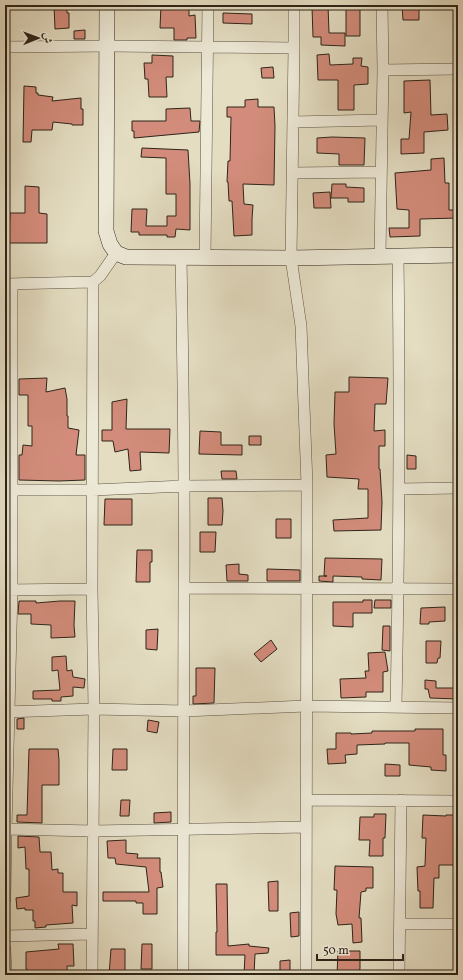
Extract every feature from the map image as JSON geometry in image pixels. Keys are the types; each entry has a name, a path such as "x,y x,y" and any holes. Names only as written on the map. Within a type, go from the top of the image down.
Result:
{"street":[{"path":"107,5 106,231 110,244 116,253 126,257 291,258 458,256"},
{"path":"205,257 208,5"},
{"path":"294,5 291,258 301,326 307,485 306,975"},
{"path":"380,256 382,5"},
{"path":"5,47 107,46 294,48"},
{"path":"382,70 458,69"},
{"path":"293,122 381,120"},
{"path":"292,173 381,172"},
{"path":"5,899 9,284 93,282 100,276 116,253"},
{"path":"396,707 400,489 398,256"},
{"path":"181,257 184,486 183,975"},
{"path":"92,975 94,831 92,589 93,282"},
{"path":"8,490 93,490 184,486 307,485"},
{"path":"400,489 458,488"},
{"path":"184,588 458,589"},
{"path":"8,590 92,589"},
{"path":"7,712 94,709 184,711 306,706 458,708"},
{"path":"306,800 458,801"},
{"path":"399,975 401,800"},
{"path":"5,829 94,831 306,827"},
{"path":"400,924 458,924"},
{"path":"5,936 92,934"},
{"path":"5,949 6,975"}],"building":[{"path":"54,5 67,5 67,13 69,13 69,28 55,29"},
{"path":"161,5 189,5 189,16 195,15 196,38 174,40 174,28 160,28"},
{"path":"314,5 328,5 329,33 345,33 345,46 321,45 321,37 313,37 312,7 314,7"},
{"path":"346,5 360,5 360,36 346,36"},
{"path":"402,5 419,5 419,20 403,20"},
{"path":"223,13 252,14 252,24 223,23"},
{"path":"85,30 85,39 74,39 74,31"},
{"path":"329,54 330,65 353,64 353,58 362,58 361,66 368,67 368,84 354,85 354,110 338,110 338,80 318,80 317,55"},
{"path":"152,55 173,56 173,77 166,77 167,97 149,97 148,79 145,79 144,63 152,63"},
{"path":"273,67 274,78 262,78 261,68"},
{"path":"430,80 431,115 447,114 448,130 424,132 424,153 401,154 401,139 409,139 411,112 404,113 404,81"},
{"path":"24,86 36,87 36,93 38,93 38,95 53,97 52,101 81,98 83,125 53,122 52,130 32,130 31,142 23,142"},
{"path":"258,99 258,107 274,107 274,185 243,184 244,204 253,205 252,235 234,236 232,201 229,201 227,182 228,161 230,161 231,117 227,117 227,107 245,107 245,100"},
{"path":"190,108 191,121 200,121 199,132 134,138 132,121 166,121 166,109"},
{"path":"317,138 365,138 364,165 339,165 339,154 317,153"},
{"path":"142,148 188,150 190,230 176,229 175,237 167,237 167,235 139,235 139,232 131,232 132,209 147,209 146,226 167,226 167,216 176,216 176,194 166,194 166,158 141,157"},
{"path":"444,158 445,183 449,183 449,210 458,210 458,218 420,219 420,236 390,237 389,228 409,228 409,210 397,209 395,173 431,170 431,159"},
{"path":"332,184 346,184 346,187 364,188 364,202 348,202 348,198 331,198"},
{"path":"25,186 39,187 39,213 47,214 47,243 9,243 10,213 25,213"},
{"path":"330,192 331,208 314,208 313,193"},
{"path":"349,377 388,378 386,404 375,404 374,431 385,430 385,446 379,446 379,469 382,502 381,530 334,531 333,520 368,518 368,489 358,489 359,479 327,477 326,455 336,454 334,424 335,392 349,392"},
{"path":"47,378 46,392 65,388 68,428 79,430 76,455 85,455 85,480 19,480 19,455 22,455 23,445 32,446 32,426 28,426 28,395 19,395 19,379"},
{"path":"127,399 126,429 170,429 169,453 140,452 141,470 130,471 128,449 115,452 113,441 102,441 102,430 112,430 112,402"},
{"path":"200,431 221,432 221,445 242,445 242,455 199,454"},
{"path":"249,436 261,436 261,445 249,445"},
{"path":"407,455 416,456 416,469 407,469"},
{"path":"221,471 236,471 237,479 222,479"},
{"path":"208,498 222,498 222,525 208,525"},
{"path":"105,499 132,499 132,525 104,525"},
{"path":"276,519 291,519 291,538 276,538"},
{"path":"200,532 216,532 215,552 200,552"},
{"path":"137,550 152,550 152,562 150,562 150,582 136,582"},
{"path":"325,558 382,559 381,580 362,579 362,577 333,576 333,582 319,581 319,576 324,576"},
{"path":"239,564 239,574 248,575 248,581 227,581 226,565"},
{"path":"267,569 300,570 300,581 267,581"},
{"path":"363,600 372,600 372,613 353,613 353,627 333,626 333,602 363,602"},
{"path":"375,600 391,600 391,608 374,608"},
{"path":"19,601 36,601 36,603 75,601 75,637 51,638 51,625 31,624 31,614 18,614"},
{"path":"445,607 445,621 420,624 421,608"},
{"path":"383,626 390,626 390,651 382,650"},
{"path":"158,629 157,650 146,649 146,630"},
{"path":"271,640 277,649 261,662 254,654"},
{"path":"426,641 441,641 440,658 438,658 437,663 426,663"},
{"path":"385,652 388,671 383,672 383,692 366,692 366,697 341,698 340,679 366,678 365,671 369,671 368,653"},
{"path":"66,656 67,671 72,670 73,677 85,679 84,688 73,687 73,696 61,697 61,701 52,701 52,699 33,699 33,691 60,690 58,670 52,671 52,657"},
{"path":"196,668 215,668 214,703 193,704 193,696 196,696"},
{"path":"425,680 436,681 436,688 458,688 458,699 430,698 428,689 425,689"},
{"path":"24,718 24,729 17,729 17,719"},
{"path":"148,720 159,722 157,733 147,731"},
{"path":"415,729 443,729 443,755 446,755 446,771 431,770 431,767 409,765 409,743 357,745 357,754 345,755 346,763 328,764 327,749 336,749 336,733 351,734 372,733 372,731 415,731"},
{"path":"29,749 58,749 59,785 42,785 42,823 17,822 17,815 27,815"},
{"path":"113,749 127,749 127,770 112,770"},
{"path":"385,764 400,765 400,776 385,776"},
{"path":"121,800 130,800 129,816 120,816"},
{"path":"171,812 171,822 154,823 154,813"},
{"path":"374,814 386,814 385,838 383,838 383,856 369,856 370,840 359,840 360,817 374,817"},
{"path":"423,815 458,815 458,865 439,865 439,878 434,878 433,908 420,908 420,891 418,891 417,867 425,866 426,838 422,838"},
{"path":"18,836 39,837 40,852 51,852 52,870 58,869 58,873 63,873 63,892 77,892 77,906 72,905 73,923 46,925 46,927 35,928 35,921 33,921 33,910 25,910 25,908 17,909 16,898 29,896 29,869 26,869 25,847 18,848"},
{"path":"126,840 126,853 138,854 137,858 160,858 160,872 163,887 157,888 157,914 143,914 143,903 136,903 136,901 103,901 103,892 149,892 146,867 116,864 115,858 108,858 107,841"},
{"path":"335,866 373,867 373,888 366,888 366,891 361,892 359,918 361,918 362,942 353,943 352,924 338,925 336,914 337,890 334,890"},
{"path":"278,881 278,911 269,911 268,882"},
{"path":"216,884 227,884 228,946 249,944 249,946 269,948 268,953 255,954 254,975 244,975 245,955 216,955"},
{"path":"299,912 299,936 291,937 290,913"},
{"path":"58,944 73,944 74,966 67,966 67,975 27,975 26,952 59,949"},
{"path":"142,944 152,944 152,969 141,969"},
{"path":"111,949 125,949 125,975 109,975"},
{"path":"338,951 360,951 359,975 337,975"},
{"path":"290,960 290,975 280,975 280,961"}]}
